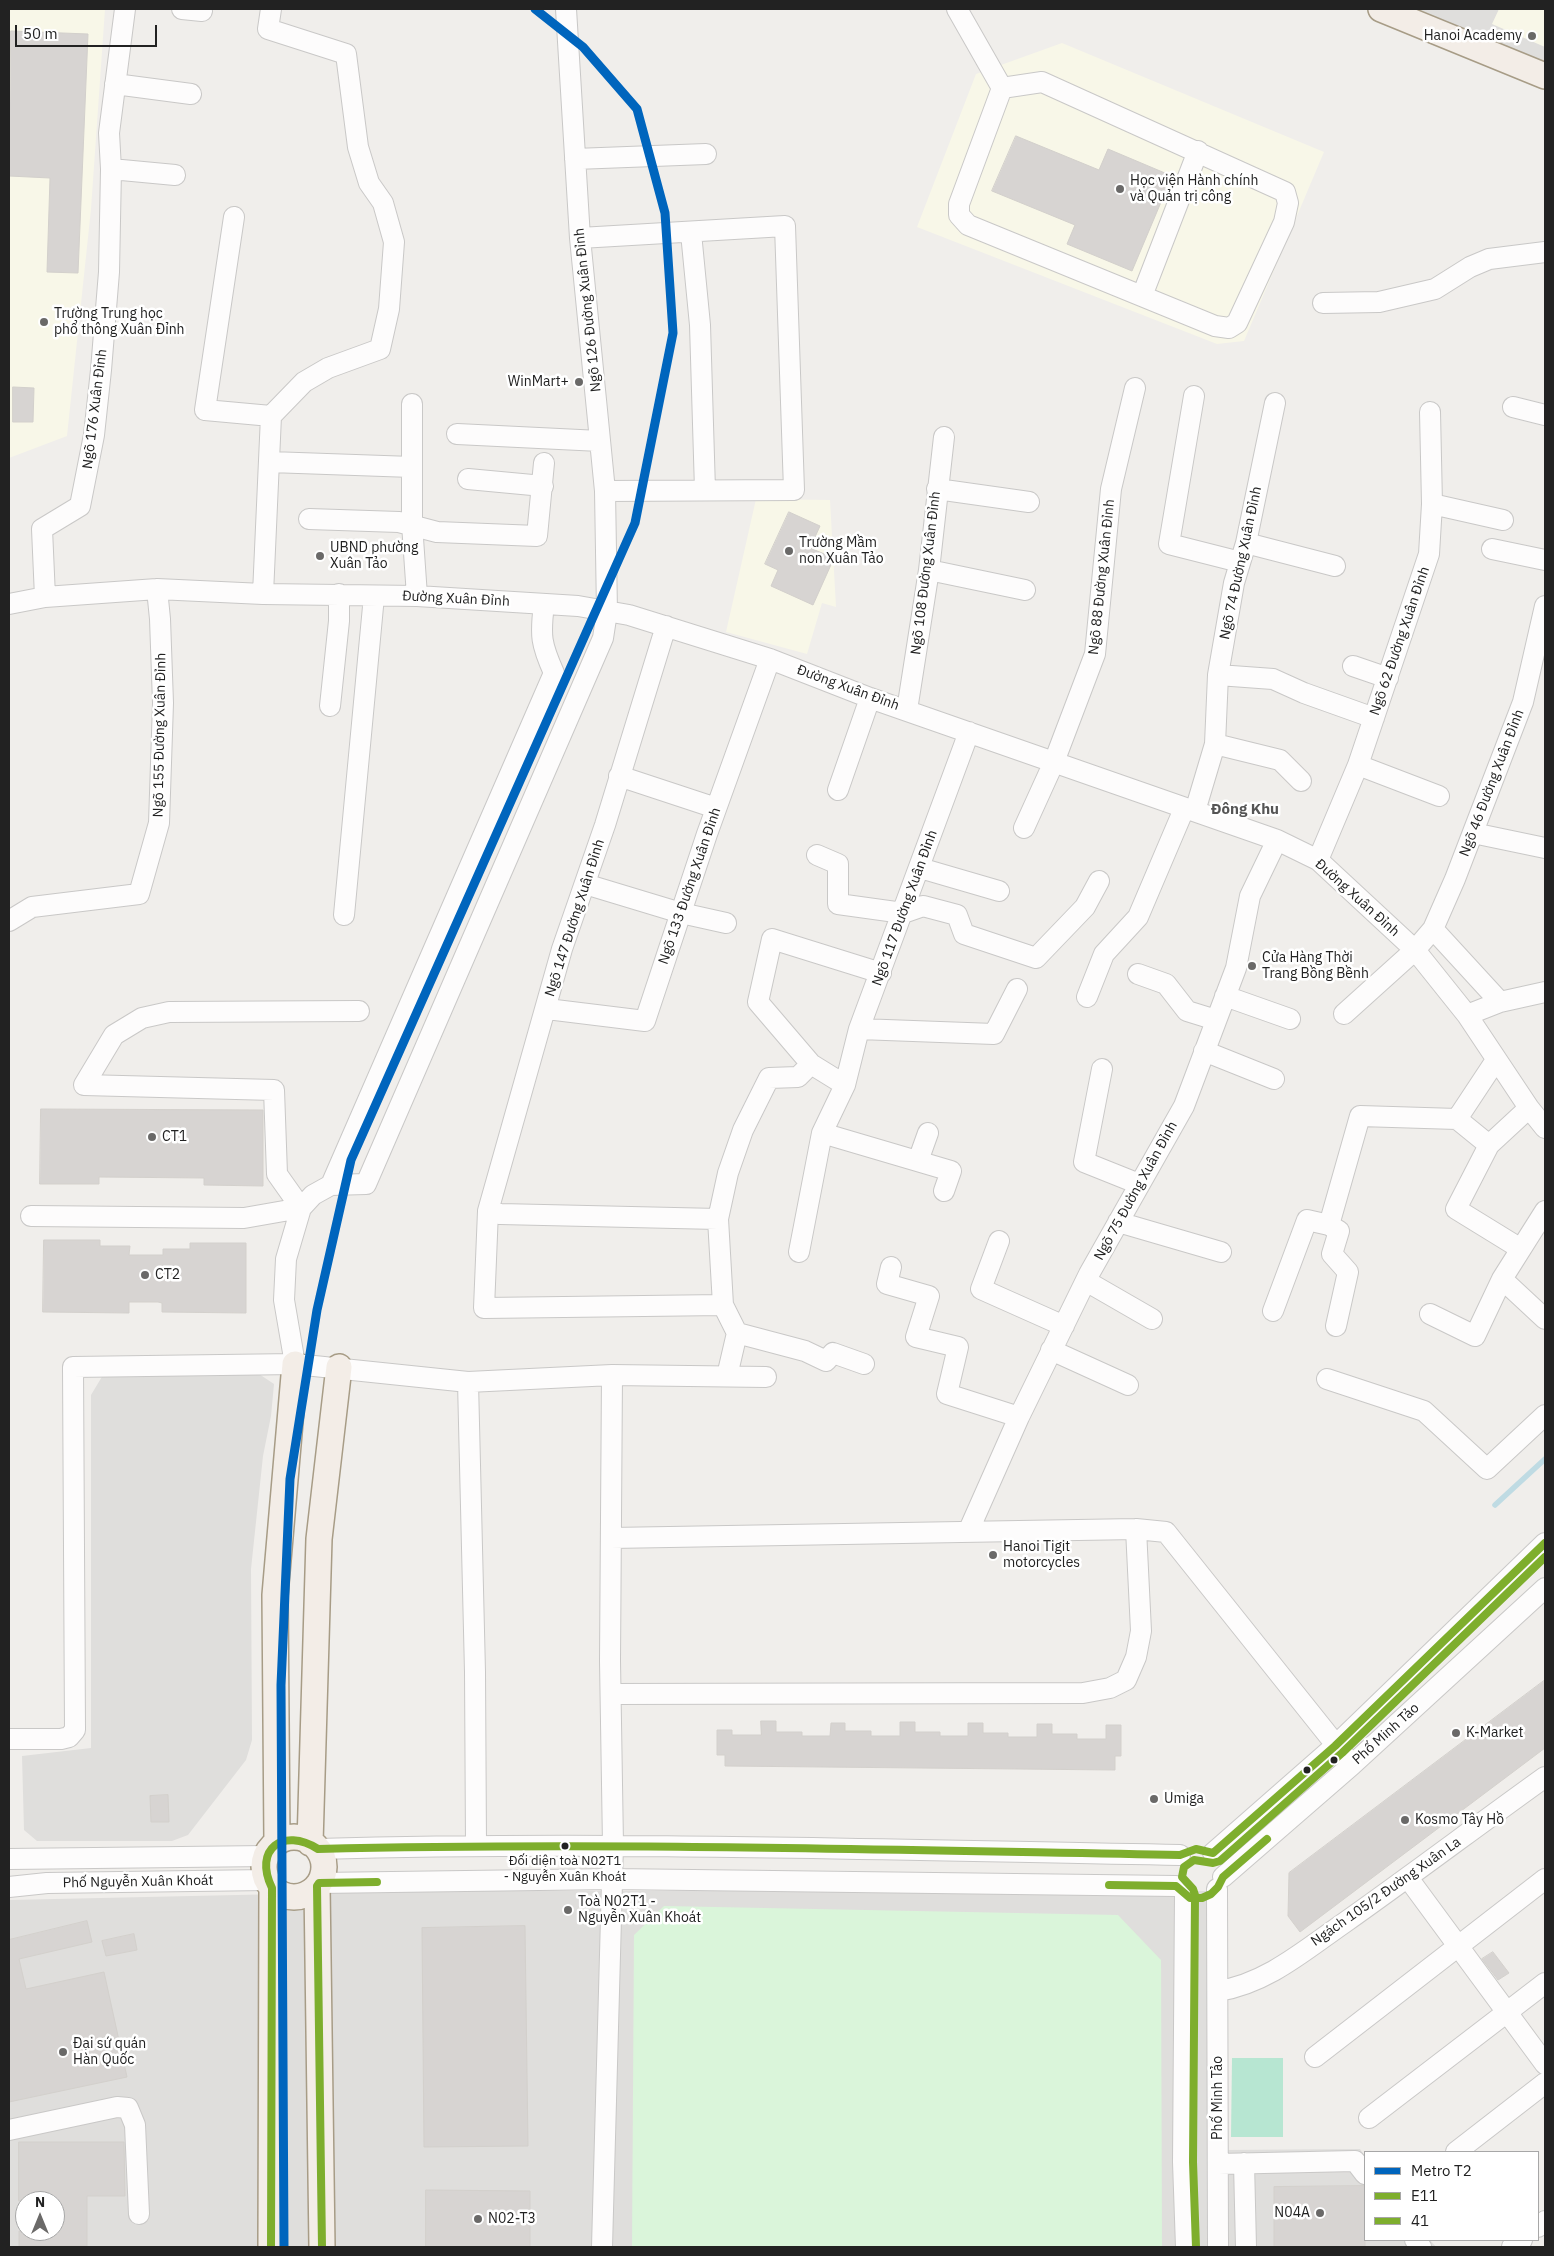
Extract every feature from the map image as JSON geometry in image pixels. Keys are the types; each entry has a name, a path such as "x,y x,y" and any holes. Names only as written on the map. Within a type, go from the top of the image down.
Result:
{"main road":[{"path":"1381,9 1545,76"},
{"path":"272,2247 271,1867 275,1595 295,1364"},
{"path":"322,2247 318,1885 324,1868 314,1846 319,1539 338,1367"},
{"path":"271,1867 292,1838 314,1846"},
{"path":"271,1867 280,1894 290,1897 310,1893 318,1885"}],"street":[{"name":"Ngõ 176 Xuân Đỉnh","path":"45,597 42,529 80,506 94,435 109,272 111,169 109,133 125,9"},
{"path":"182,9 202,11"},
{"path":"263,594 272,416 304,382 328,368 380,349 389,309 394,242 383,203 369,183 358,148 346,54 268,28 272,9"},
{"name":"Ngõ 126 Đường Xuân Đỉnh","path":"331,1185 366,1184 603,638 607,612 605,491 580,238 566,9"},
{"path":"957,9 1002,88"},
{"path":"1042,82 1285,192 1288,203 1284,222 1241,317 1229,328 1215,326 968,225 959,215 958,204 1002,88 1042,82"},
{"path":"115,84 191,94"},
{"path":"1142,296 1198,151"},
{"path":"576,159 706,154"},
{"path":"111,169 175,175"},
{"path":"234,217 205,410 272,416"},
{"path":"580,238 785,226 794,490 605,491"},
{"path":"691,233 700,325 705,490"},
{"path":"1323,304 1379,302 1435,289 1470,267 1489,259 1545,252"},
{"name":"Ngõ 88 Đường Xuân Đỉnh","path":"1024,828 1054,762 1095,654 1111,490 1135,388"},
{"path":"1194,396 1169,544 1240,562"},
{"name":"Ngõ 74 Đường Xuân Đỉnh","path":"1087,998 1104,954 1138,918 1189,810 1215,744 1218,675 1234,583 1246,543 1275,403"},
{"path":"412,404 412,524 417,596"},
{"path":"1513,407 1545,415"},
{"name":"Ngõ 62 Đường Xuân Đỉnh","path":"1318,860 1358,765 1429,554 1432,504 1430,412"},
{"path":"457,434 600,441"},
{"name":"Ngõ 108 Đường Xuân Đỉnh","path":"907,710 929,570 944,437"},
{"path":"270,462 412,467"},
{"path":"309,518 412,524 437,532 537,536 544,463"},
{"path":"468,479 543,486"},
{"path":"937,488 1029,502"},
{"path":"1432,504 1503,520"},
{"path":"1246,543 1335,566"},
{"path":"1492,549 1545,560"},
{"path":"929,570 1025,590"},
{"name":"Đường Xuân Đỉnh","path":"9,604 45,597 156,589 263,594 417,596 578,606 629,615 770,659 870,698 1276,840 1318,860 1416,950 1466,1015 1529,1108 1545,1128"},
{"name":"Ngõ 155 Đường Xuân Đỉnh","path":"12,917 32,907 139,894 159,823 163,703 160,619 156,589"},
{"path":"330,706 340,621 338,594"},
{"path":"344,915 374,596"},
{"path":"295,1364 284,1300 286,1259 300,1208 313,1195 331,1185 554,673 542,644 541,626 544,604"},
{"name":"Ngõ 46 Đường Xuân Đỉnh","path":"1344,1014 1416,950 1433,929 1473,833 1523,702 1545,606"},
{"name":"Ngõ 147 Đường Xuân Đỉnh","path":"666,626 585,884 562,949 547,1009 488,1211 484,1308 723,1305"},
{"name":"Ngõ 133 Đường Xuân Đỉnh","path":"547,1009 645,1021 716,808 770,659"},
{"path":"1352,666 1388,678"},
{"path":"1218,675 1273,679 1304,693 1374,718"},
{"path":"838,790 870,698"},
{"name":"Ngõ 117 Đường Xuân Đỉnh","path":"799,1252 822,1133 845,1085 859,1029 969,732"},
{"path":"1215,744 1280,760 1301,781"},
{"path":"1358,765 1439,796"},
{"path":"618,776 716,808"},
{"path":"1473,833 1545,848"},
{"name":"Ngõ 75 Đường Xuân Đỉnh","path":"968,1532 1019,1417 1086,1281 1184,1106 1236,968 1250,896 1276,840"},
{"path":"817,855 838,864 838,904 903,913 924,906 957,915 964,934 1036,958 1085,907 1099,881"},
{"path":"920,868 999,891"},
{"path":"585,884 681,913 726,923"},
{"path":"1433,929 1500,1002"},
{"path":"845,1085 811,1064 758,1002 772,939 881,972"},
{"path":"1138,974 1166,984 1187,1011 1216,1020"},
{"path":"859,1029 994,1034 1017,989"},
{"path":"1466,1015 1500,1002 1545,992"},
{"path":"1225,996 1290,1019"},
{"path":"300,1208 277,1174 274,1090 84,1085 114,1036 142,1018 169,1012 359,1011"},
{"path":"1204,1051 1274,1079"},
{"path":"1457,1119 1496,1060"},
{"path":"727,1376 737,1334 723,1305 718,1219 728,1173 743,1130 769,1078 798,1077 811,1064"},
{"path":"1102,1069 1084,1162 1139,1184"},
{"path":"1521,1249 1456,1209 1489,1145 1529,1108"},
{"path":"1329,1225 1360,1116 1457,1119 1489,1145"},
{"path":"822,1133 951,1170 944,1191"},
{"path":"918,1161 928,1133"},
{"path":"31,1216 244,1218 300,1208"},
{"path":"488,1211 500,1214 718,1219"},
{"path":"1430,1314 1475,1336 1502,1279 1545,1211"},
{"path":"1273,1311 1306,1220 1329,1225 1339,1231 1332,1254 1348,1272 1336,1326"},
{"path":"1118,1222 1221,1252"},
{"path":"999,1241 981,1289 1064,1326"},
{"path":"891,1267 887,1284 929,1296 916,1337 958,1347 947,1394 1019,1417"},
{"path":"1502,1279 1545,1319"},
{"path":"1086,1281 1152,1319"},
{"path":"737,1334 805,1350 826,1361 833,1353 864,1364"},
{"path":"1052,1350 1128,1385"},
{"path":"9,1739 61,1739 69,1737 75,1730 73,1367 295,1364 468,1382 612,1375 766,1377"},
{"path":"602,2247 614,1845 611,1694 612,1375"},
{"path":"1327,1379 1424,1411 1487,1469 1545,1415"},
{"path":"468,1382 475,1672 476,1845"},
{"path":"611,1538 1136,1529 1166,1532 1352,1765"},
{"path":"611,1694 1083,1693 1110,1688 1126,1680 1136,1657 1141,1631 1136,1529"},
{"name":"Phố Minh Tảo","path":"1213,1854 1335,1746 1545,1543"},
{"name":"Phố Minh Tảo","path":"1218,2247 1220,1883 1545,1588"},
{"name":"Ngách 105/2 Đường Xuân La","path":"1218,1991 1239,1988 1275,1970 1544,1781"},
{"path":"314,1846 614,1845 1180,1855"},
{"path":"318,1885 612,1879 1181,1891 1199,1899 1207,1897 1220,1883 1222,1868 1213,1854 1198,1848 1190,1849 1180,1855 1172,1873 1181,1891 1183,2162 1186,2247"},
{"name":"Phố Nguyễn Xuân Khoát","path":"9,1859 271,1867"},
{"name":"Phố Nguyễn Xuân Khoát","path":"9,1887 271,1867"},
{"path":"1408,1878 1545,2064"},
{"path":"1315,2057 1545,1879"},
{"path":"1369,2118 1545,1984"},
{"path":"1457,2151 1545,2083"},
{"path":"9,2130 117,2107 128,2108 135,2125 139,2214"},
{"path":"1218,2164 1356,2161 1364,2173"},
{"path":"1244,2163 1246,2247"}],"shaded area":[{"name":"Trường Trung học phổ thông Xuân Đỉnh","path":"9,9 105,9 91,209 67,436 9,458"},
{"path":"1405,9 1545,9 1545,63"},
{"name":"Hanoi Academy","path":"1499,9 1545,9 1545,47 1492,24"},
{"name":"Học viện Hành chính và Quản trị công","path":"1062,43 1324,152 1244,341 1217,344 917,227 976,74"},
{"name":"Trường Mầm non Xuân Tảo","path":"756,499 830,500 836,607 822,603 807,654 726,632"},
{"path":"247,1366 274,1384 271,1416 263,1456 251,1569 252,1740 246,1760 188,1835 172,1841 37,1841 24,1830 22,1756 91,1748 91,1395 103,1375"},
{"path":"420,1891 1224,1891 1222,2150 1360,2149 1364,2155 1364,2241 1431,2241 1436,2247 9,2247 9,1900"}],"green space":[{"path":"664,1906 1118,1915 1161,1960 1162,2247 632,2247 634,1935"},
{"path":"1232,2058 1283,2058 1283,2137 1231,2137"}],"building":[{"path":"11,31 88,34 78,273 47,272 50,178 9,176"},
{"path":"1016,136 1099,170 1108,149 1172,176 1132,271 1067,244 1075,225 992,191"},
{"path":"13,387 34,388 33,422 13,422"},
{"path":"789,512 820,526 810,548 834,558 813,605 771,586 778,570 765,564"},
{"name":"CT1","path":"41,1109 263,1110 263,1186 204,1185 204,1178 99,1177 99,1184 40,1184"},
{"name":"CT2","path":"44,1240 100,1240 100,1246 130,1246 129,1255 163,1255 163,1249 190,1249 190,1243 246,1243 246,1313 162,1312 162,1303 158,1302 129,1302 129,1313 43,1312"},
{"name":"Kosmo Tây Hồ","path":"1545,1680 1545,1748 1300,1932 1288,1916 1289,1873"},
{"path":"761,1721 776,1721 776,1732 802,1732 802,1736 830,1736 831,1723 845,1723 845,1731 871,1731 871,1736 900,1736 900,1722 915,1722 915,1732 940,1732 940,1736 968,1736 968,1723 983,1723 983,1733 1008,1733 1008,1737 1037,1737 1037,1724 1052,1724 1052,1734 1077,1734 1077,1739 1106,1739 1106,1725 1121,1725 1121,1756 1115,1756 1115,1770 725,1766 725,1755 717,1755 717,1730 732,1730 732,1735 761,1735"},
{"path":"168,1795 169,1822 151,1822 150,1796"},
{"path":"87,1921 92,1942 19,1959 26,1989 104,1972 127,2077 9,2102 9,1940"},
{"path":"525,1926 528,2146 424,2147 422,1928"},
{"path":"134,1934 137,1950 106,1956 102,1941"},
{"path":"1493,1952 1509,1973 1498,1980 1482,1959"},
{"path":"19,2142 124,2142 125,2196 87,2196 87,2246 19,2246 19,2241 65,2241 65,2191 19,2191"},
{"name":"N04A","path":"1364,2186 1365,2247 1274,2247 1274,2187"},
{"name":"N02-T3","path":"426,2190 530,2191 530,2247 426,2247"}],"waterway":[{"path":"1495,1505 1545,1459"}],"metro line":[{"name":"T2","path":"284,2247 281,1685 290,1479 317,1310 351,1160 635,523 673,333 665,213 637,109 583,47 535,9"}],"transit line":[{"name":"E11","path":"271,2247 272,1888 267,1874 266,1862 269,1853 283,1841 293,1840 318,1849 533,1846 857,1849 1180,1855 1196,1849 1213,1853 1335,1746 1545,1543"},
{"name":"41","path":"1196,2247 1193,2162 1195,1895 1193,1889 1182,1877 1184,1867 1194,1860 1213,1863 1220,1861 1342,1753 1545,1557"},
{"name":"E11","path":"1109,1885 1176,1886 1190,1898 1202,1898 1211,1894 1218,1887 1223,1877 1267,1839"},
{"name":"E11","path":"322,2247 317,1886 319,1883 377,1882"}],"place":[{"name":"Hanoi Academy","path":"1532,36"},
{"name":"Học viện Hành chính và Quản trị công","path":"1120,189"},
{"name":"Trường Trung học phổ thông Xuân Đỉnh","path":"44,322"},
{"name":"WinMart+","path":"579,382"},
{"name":"Trường Mầm non Xuân Tảo","path":"789,551"},
{"name":"UBND phường Xuân Tảo","path":"320,556"},
{"name":"Cửa Hàng Thời Trang Bồng Bềnh","path":"1252,966"},
{"name":"CT1","path":"152,1137"},
{"name":"CT2","path":"145,1275"},
{"name":"Hanoi Tigit motorcycles","path":"993,1555"},
{"name":"K-Market","path":"1456,1733"},
{"name":"Umiga","path":"1154,1799"},
{"name":"Kosmo Tây Hồ","path":"1405,1820"},
{"name":"Đối diện toà N02T1 - Nguyễn Xuân Khoát","path":"565,1846"},
{"name":"Toà N02T1 - Nguyễn Xuân Khoát","path":"568,1910"},
{"name":"Đại sứ quán Hàn Quốc","path":"63,2052"},
{"name":"N04A","path":"1320,2213"},
{"name":"N02-T3","path":"478,2219"}],"district":[{"name":"Đông Khu","path":"1245,810"}]}
